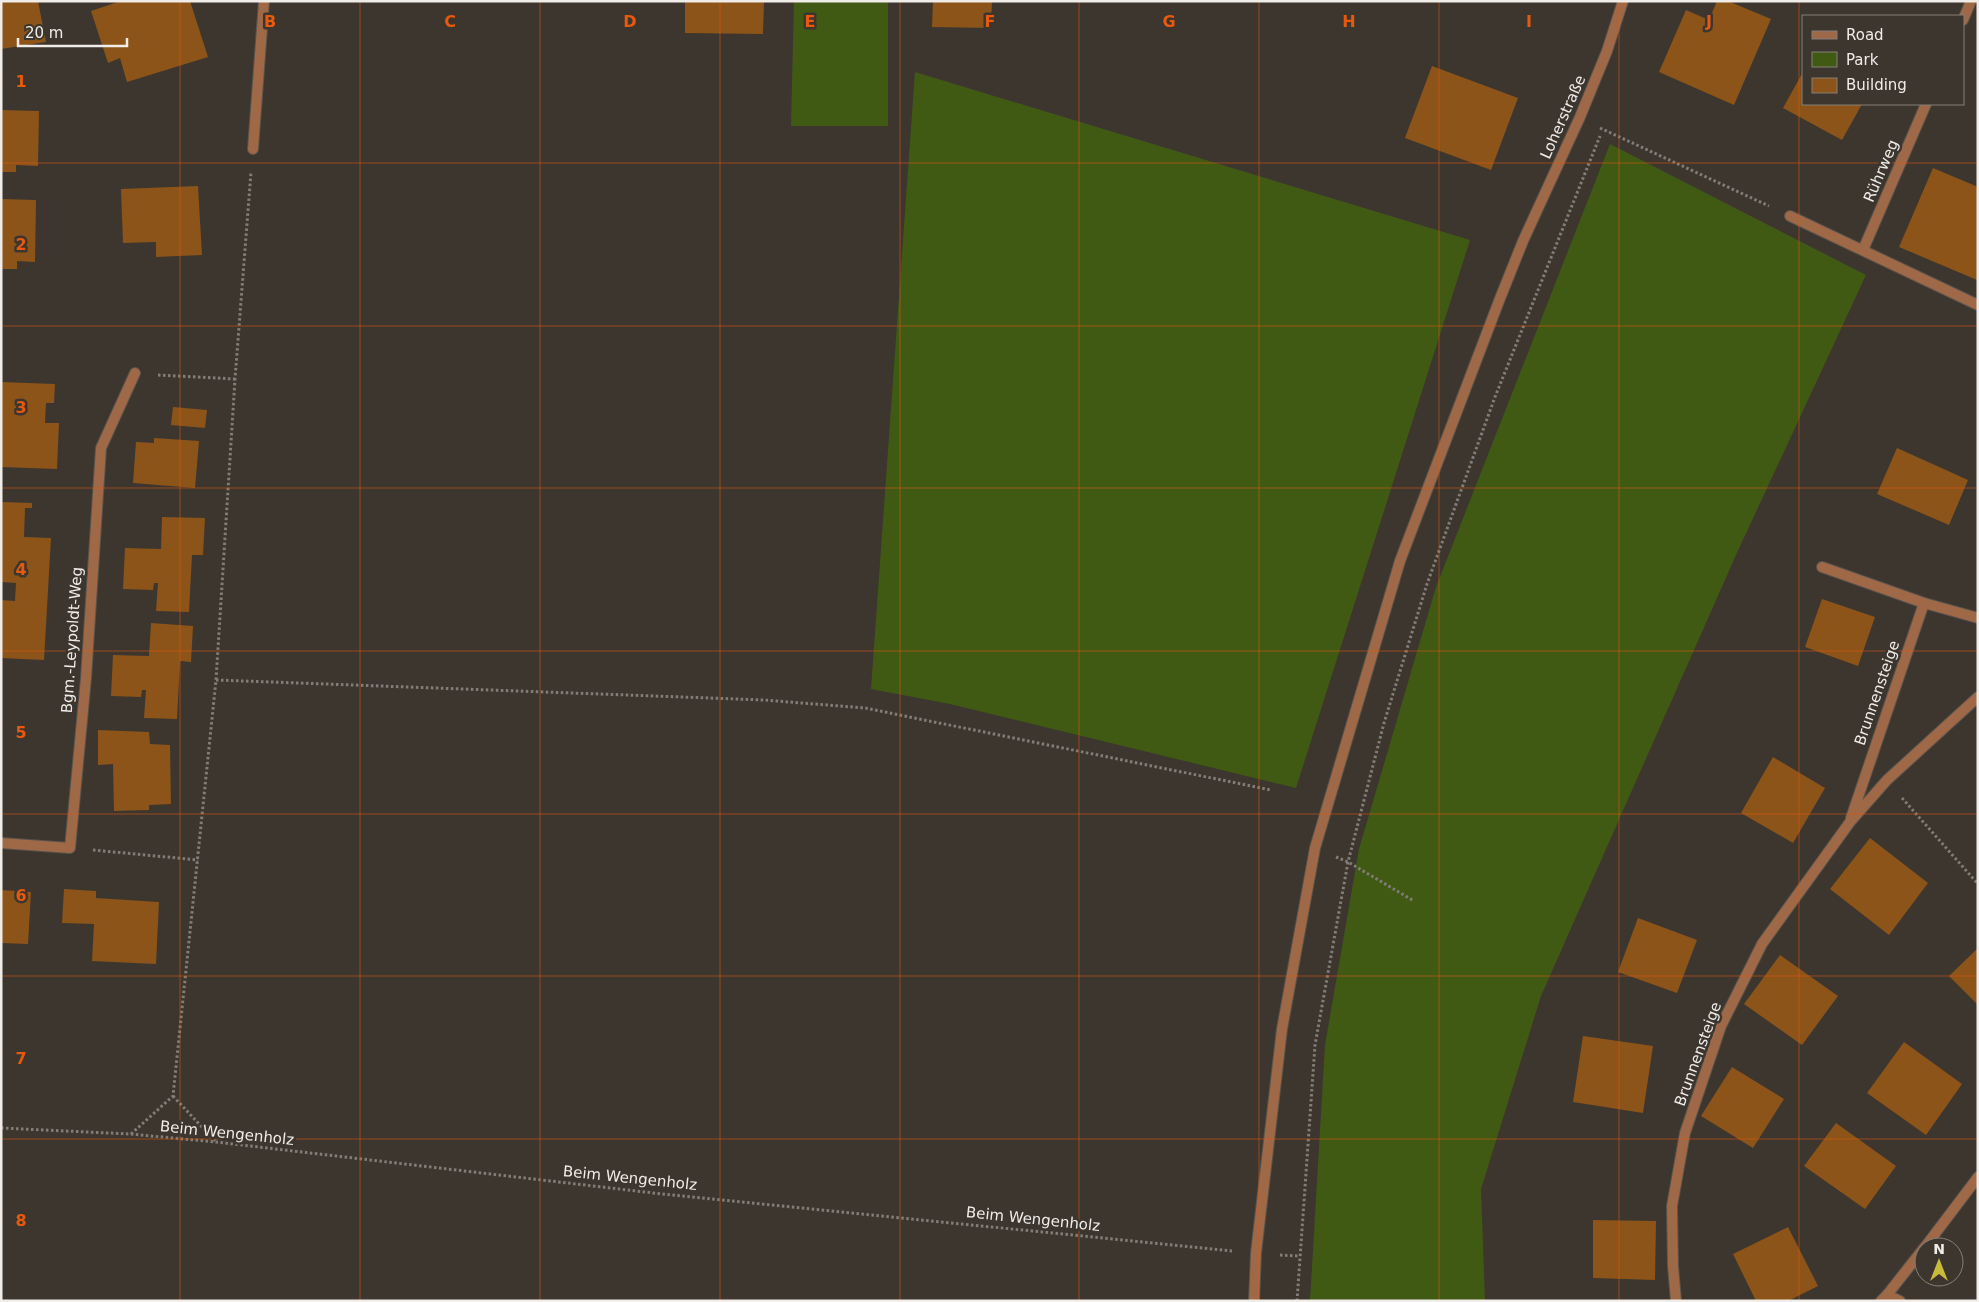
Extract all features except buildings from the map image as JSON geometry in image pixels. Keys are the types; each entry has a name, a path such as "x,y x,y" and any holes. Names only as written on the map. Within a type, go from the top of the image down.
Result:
{"street":[{"path":"253,149 264,1"},
{"name":"Loherstraße","path":"1254,1301 1256,1253 1282,1029 1315,848 1400,562 1523,241 1580,117 1607,51 1623,1"},
{"path":"1964,18 1971,1"},
{"name":"Rührweg","path":"1863,250 1926,105"},
{"path":"1790,216 1978,305"},
{"name":"Bgm.-Leypoldt-Weg","path":"70,848 86,678 101,448 135,373"},
{"path":"1822,567 1924,603 1978,618"},
{"name":"Brunnensteige","path":"1850,822 1924,603"},
{"name":"Brunnensteige","path":"1676,1301 1673,1266 1672,1206 1685,1133 1721,1026 1762,944 1850,822 1887,780 1978,697"},
{"path":"1,843 70,848"},
{"path":"1932,1237 1978,1177"},
{"path":"1900,1301 1884,1298 1914,1260"}],"path":[{"path":"1580,117 1603,130 1790,216"},
{"path":"1297,1301 1315,1046 1348,862 1384,723 1427,584 1495,398 1607,121"},
{"path":"130,1134 173,1096 216,680 235,379 253,149"},
{"path":"135,373 235,379"},
{"path":"216,680 764,700 865,708 1271,790"},
{"path":"1887,780 1978,884"},
{"path":"70,848 198,860"},
{"path":"1315,848 1348,862 1414,902"},
{"path":"173,1096 216,1142"},
{"name":"Beim Wengenholz","path":"1,1128 130,1134 216,1142 662,1194 1256,1253"}],"green space":[{"path":"794,1 888,1 888,126 791,126"},
{"path":"915,72 1470,240 1296,788 950,704 871,689"},
{"path":"1610,144 1866,275 1736,555 1541,996 1481,1189 1485,1301 1310,1301 1325,1045 1359,849 1436,587"}]}
